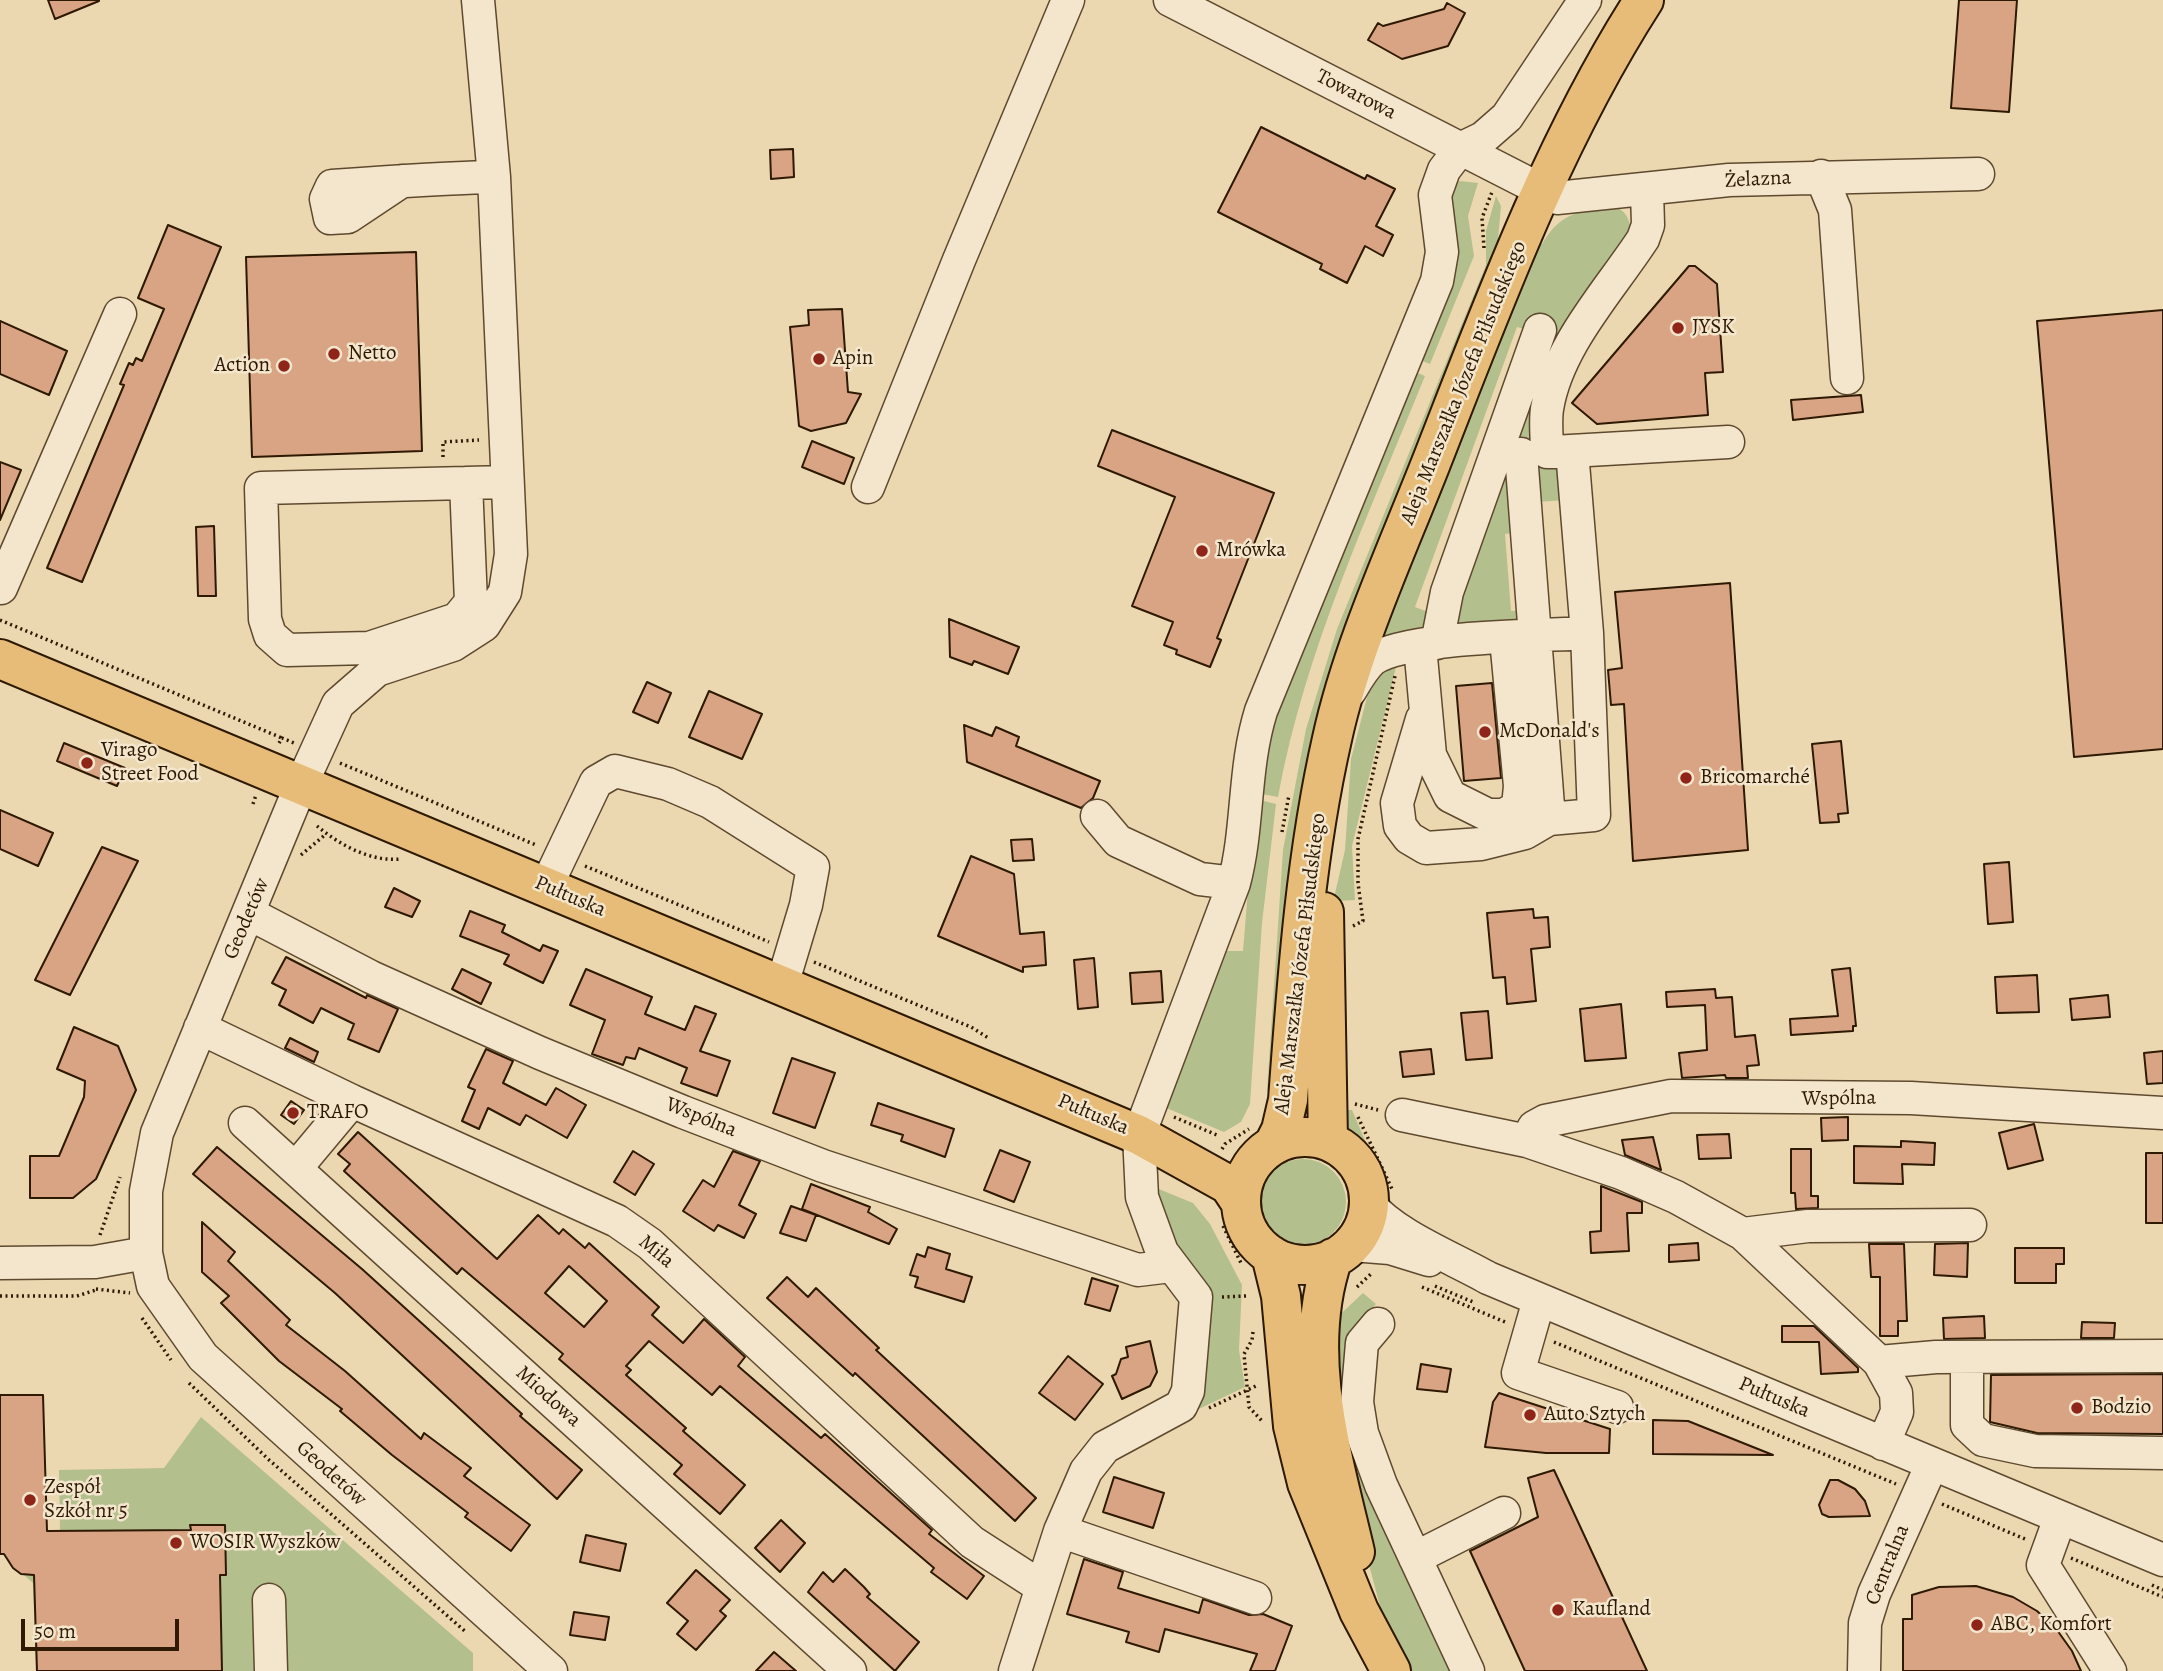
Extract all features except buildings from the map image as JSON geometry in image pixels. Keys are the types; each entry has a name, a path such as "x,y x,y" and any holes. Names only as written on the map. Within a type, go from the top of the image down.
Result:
{"main road":[{"name":"Aleja Marszałka Józefa Piłsudskiego","path":"1266,1151 1281,1130 1288,1100 1310,859 1343,701 1399,544 1541,190 1595,82 1644,0"},
{"name":"Pułtuska","path":"0,659 1139,1135 1221,1180 1231,1213"},
{"name":"Aleja Marszałka Józefa Piłsudskiego","path":"1324,782 1328,1141"},
{"name":"Pułtuska","path":"1139,1135 1239,1159 1266,1151"},
{"path":"1301,1136 1328,1141 1356,1161 1366,1181 1369,1204 1352,1264 1322,1299 1318,1362 1338,1479 1386,1660 1359,1611 1307,1483 1293,1426 1281,1296 1257,1261 1253,1238 1231,1213 1245,1179 1266,1151 1301,1136"},
{"path":"1257,1261 1302,1265 1352,1264"}],"street":[{"name":"Geodetów","path":"478,0 494,177 506,439 511,554 505,592 484,625 453,645 377,670 338,704 301,785 250,914 157,1133 146,1191 146,1253 153,1286 203,1357 551,1671"},
{"path":"869,487 959,260 1068,0"},
{"name":"Towarowa","path":"1170,0 1541,190"},
{"path":"1015,1671 1059,1531 1086,1471 1105,1447 1181,1406 1188,1391 1196,1297 1161,1252 1142,1197 1139,1135 1241,859 1248,766 1261,711 1437,281 1442,252 1435,195 1444,170 1460,149 1483,138 1507,117 1585,0"},
{"name":"Żelazna","path":"1541,190 1557,198 1729,180 1978,174"},
{"path":"1821,176 1835,210 1847,378"},
{"path":"402,181 494,177"},
{"path":"1540,330 1534,453 1521,638 1518,807 1504,815 1488,815 1450,796 1430,755 1426,708 1429,645 1447,592 1534,453 1553,384 1575,339 1643,239 1648,225 1647,190"},
{"path":"0,588 120,314"},
{"path":"1534,453 1728,442"},
{"path":"1426,708 1397,803 1400,825 1409,838 1426,848 1481,845 1525,833 1549,818 1594,815 1587,633 1534,453"},
{"path":"454,484 471,602 457,619 369,648 287,650 270,635 265,620 261,488 507,482"},
{"path":"1343,701 1373,659 1398,649 1587,633"},
{"path":"1521,638 1549,818"},
{"path":"546,887 596,782 615,771 668,784 710,802 813,867 806,905 782,985"},
{"path":"1097,816 1118,841 1200,879 1234,883"},
{"name":"Wspólna","path":"250,914 371,977 540,1054 823,1166 1138,1270 1171,1266"},
{"name":"Miła","path":"200,1028 352,1101 617,1221 650,1244 972,1542 1040,1586"},
{"name":"Wspólna","path":"1527,1141 1534,1127 1545,1121 1671,1096 1911,1098 2163,1113"},
{"path":"296,1168 352,1101"},
{"path":"1402,1115 1527,1141 1643,1183 1744,1234 1879,1362 1896,1393 1897,1412 1883,1444"},
{"name":"Miodowa","path":"245,1122 850,1671"},
{"name":"Pułtuska","path":"1369,1204 1378,1215 1398,1228 1488,1278 1533,1319 1883,1444 1924,1482 2052,1536 2163,1560"},
{"path":"1744,1234 1808,1226 1970,1225"},
{"name":"Pułtuska","path":"1352,1264 1390,1248 1488,1278"},
{"path":"0,1263 95,1262 146,1253"},
{"path":"1533,1319 1518,1373 1617,1407"},
{"path":"1378,1324 1362,1343 1357,1402 1362,1433 1381,1485 1468,1671"},
{"path":"1879,1362 1967,1357 2163,1356"},
{"path":"1967,1357 1966,1425 1983,1440 2035,1451 2163,1452"},
{"name":"Centralna","path":"1864,1671 1865,1623 1871,1604 1924,1482"},
{"path":"1415,1558 1504,1513"},
{"path":"1059,1531 1255,1598"},
{"path":"2052,1536 2043,1565 2110,1671"},
{"path":"269,1600 271,1671"}],"path":[{"path":"454,484 443,442 506,439"},
{"path":"0,620 282,738"},
{"path":"326,834 333,841 383,861 402,859"},
{"path":"95,1240 98,1240 121,1175"},
{"path":"1231,1213 1257,1261"},
{"path":"1357,1287 1366,1277 1379,1271"},
{"path":"96,1277 96,1290"},
{"path":"1420,1283 1533,1319 2052,1536 2163,1590"},
{"path":"0,1296 76,1296 96,1290 141,1294"},
{"path":"1251,1293 1251,1300"},
{"path":"1252,1321 1252,1340 1244,1354 1248,1399 1251,1411 1263,1425"},
{"path":"2052,1536 2163,1597"}],"green space":[{"path":"1460,181 1478,183 1468,216 1474,256 1430,364 1415,358 1451,187"},
{"path":"1496,196 1501,206 1498,240 1443,376 1379,564 1280,1092 1267,1091 1283,850 1306,729 1337,629 1486,265 1486,231"},
{"path":"1614,206 1626,215 1632,237 1532,441 1515,442 1531,331 1517,327 1415,607 1431,613 1423,632 1391,634 1380,641 1537,243 1542,244 1556,226 1572,215"},
{"path":"1410,370 1425,376 1361,531 1322,636 1304,689 1278,797 1262,794 1264,738"},
{"path":"1561,464 1566,500 1537,502 1535,470 1540,466"},
{"path":"1509,467 1520,532 1505,534 1511,611 1529,610 1523,623 1452,626 1504,469"},
{"path":"1397,663 1352,846 1355,900 1337,901 1334,898 1345,850 1351,759 1372,678"},
{"path":"1260,800 1276,804 1262,923 1250,1104 1241,1122 1224,1132 1159,1105 1213,951 1243,951 1255,805"},
{"path":"1345,1110 1352,1110 1394,1208 1383,1204 1376,1176 1352,1135"},
{"path":"1303,1159 1320,1162 1334,1171 1343,1185 1346,1202 1343,1219 1334,1233 1320,1242 1303,1245 1286,1242 1272,1233 1263,1219 1260,1202 1263,1185 1272,1171 1286,1162"},
{"path":"1149,1185 1193,1203 1210,1224 1242,1285 1239,1350 1245,1387 1180,1418 1203,1360"},
{"path":"1363,1293 1376,1304 1361,1321 1350,1419 1386,1534 1453,1671 1404,1671 1380,1606 1344,1471 1332,1322"},
{"name":"WOSIR Wyszków","path":"201,1417 473,1653 473,1671 36,1671 33,1583 9,1562 60,1531 59,1470 164,1468"}],"place":[{"name":"JYSK","path":"1678,328"},
{"name":"Netto","path":"334,354"},
{"name":"Apin","path":"819,359"},
{"name":"Action","path":"284,366"},
{"name":"Mrówka","path":"1202,551"},
{"name":"McDonald's","path":"1485,732"},
{"name":"Virago Street Food","path":"87,763"},
{"name":"Bricomarché","path":"1686,778"},
{"name":"TRAFO","path":"293,1113"},
{"name":"Bodzio","path":"2077,1408"},
{"name":"Auto Sztych","path":"1530,1415"},
{"name":"Zespół Szkół nr 5","path":"30,1500"},
{"name":"WOSIR Wyszków","path":"176,1543"},
{"name":"Kaufland","path":"1558,1610"},
{"name":"ABC, Komfort","path":"1977,1625"}]}
